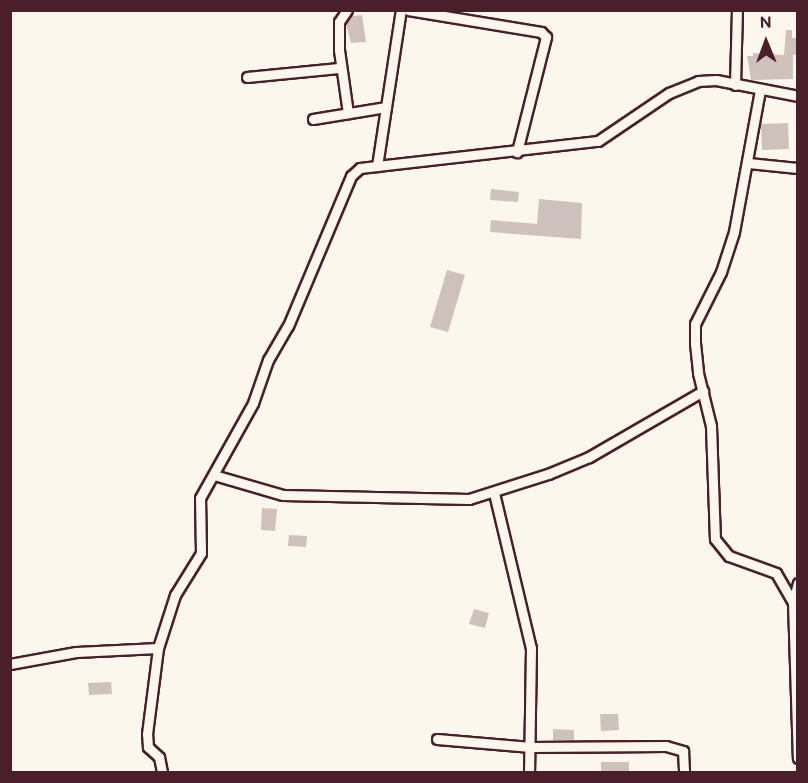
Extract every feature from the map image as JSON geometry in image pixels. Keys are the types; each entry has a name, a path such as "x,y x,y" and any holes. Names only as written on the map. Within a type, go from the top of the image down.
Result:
{"street":[{"path":"347,10 339,21 339,68 348,112"},
{"path":"377,165 401,10"},
{"path":"408,10 542,32 546,37 517,152"},
{"path":"735,85 737,10"},
{"path":"247,77 339,68"},
{"path":"162,772 159,757 148,747 147,734 158,648 175,595 201,553 200,498 214,475 288,326 351,176 360,168 377,165 517,152 605,139 669,93 698,81 798,96"},
{"path":"760,90 748,163 727,254 695,324 698,373 711,426 715,539 729,556 776,573 793,602"},
{"path":"313,119 386,107"},
{"path":"748,163 798,168"},
{"path":"214,475 264,492 325,498 445,500 494,493 589,457 703,391"},
{"path":"494,493 531,648 529,772"},
{"path":"798,583 793,602 798,758"},
{"path":"10,664 76,652 158,648"},
{"path":"437,739 531,747 666,746 683,751 684,772"}],"building":[{"path":"362,15 366,42 351,43 346,24 351,16"},
{"path":"786,30 792,30 792,38 798,38 798,55 793,55 793,79 751,80 747,56 753,56 753,53 784,55"},
{"path":"788,123 789,149 762,150 761,124"},
{"path":"491,189 519,192 518,202 490,200"},
{"path":"539,199 582,203 581,239 490,232 491,220 537,224"},
{"path":"447,270 465,275 448,332 430,327"},
{"path":"262,508 277,509 275,531 261,530"},
{"path":"289,535 307,536 306,547 288,546"},
{"path":"474,609 489,613 485,628 469,624"},
{"path":"111,682 112,694 89,695 88,683"},
{"path":"600,714 618,714 619,730 601,731"},
{"path":"553,729 574,730 574,740 553,740"},
{"path":"601,762 629,762 629,772 601,772"}]}
